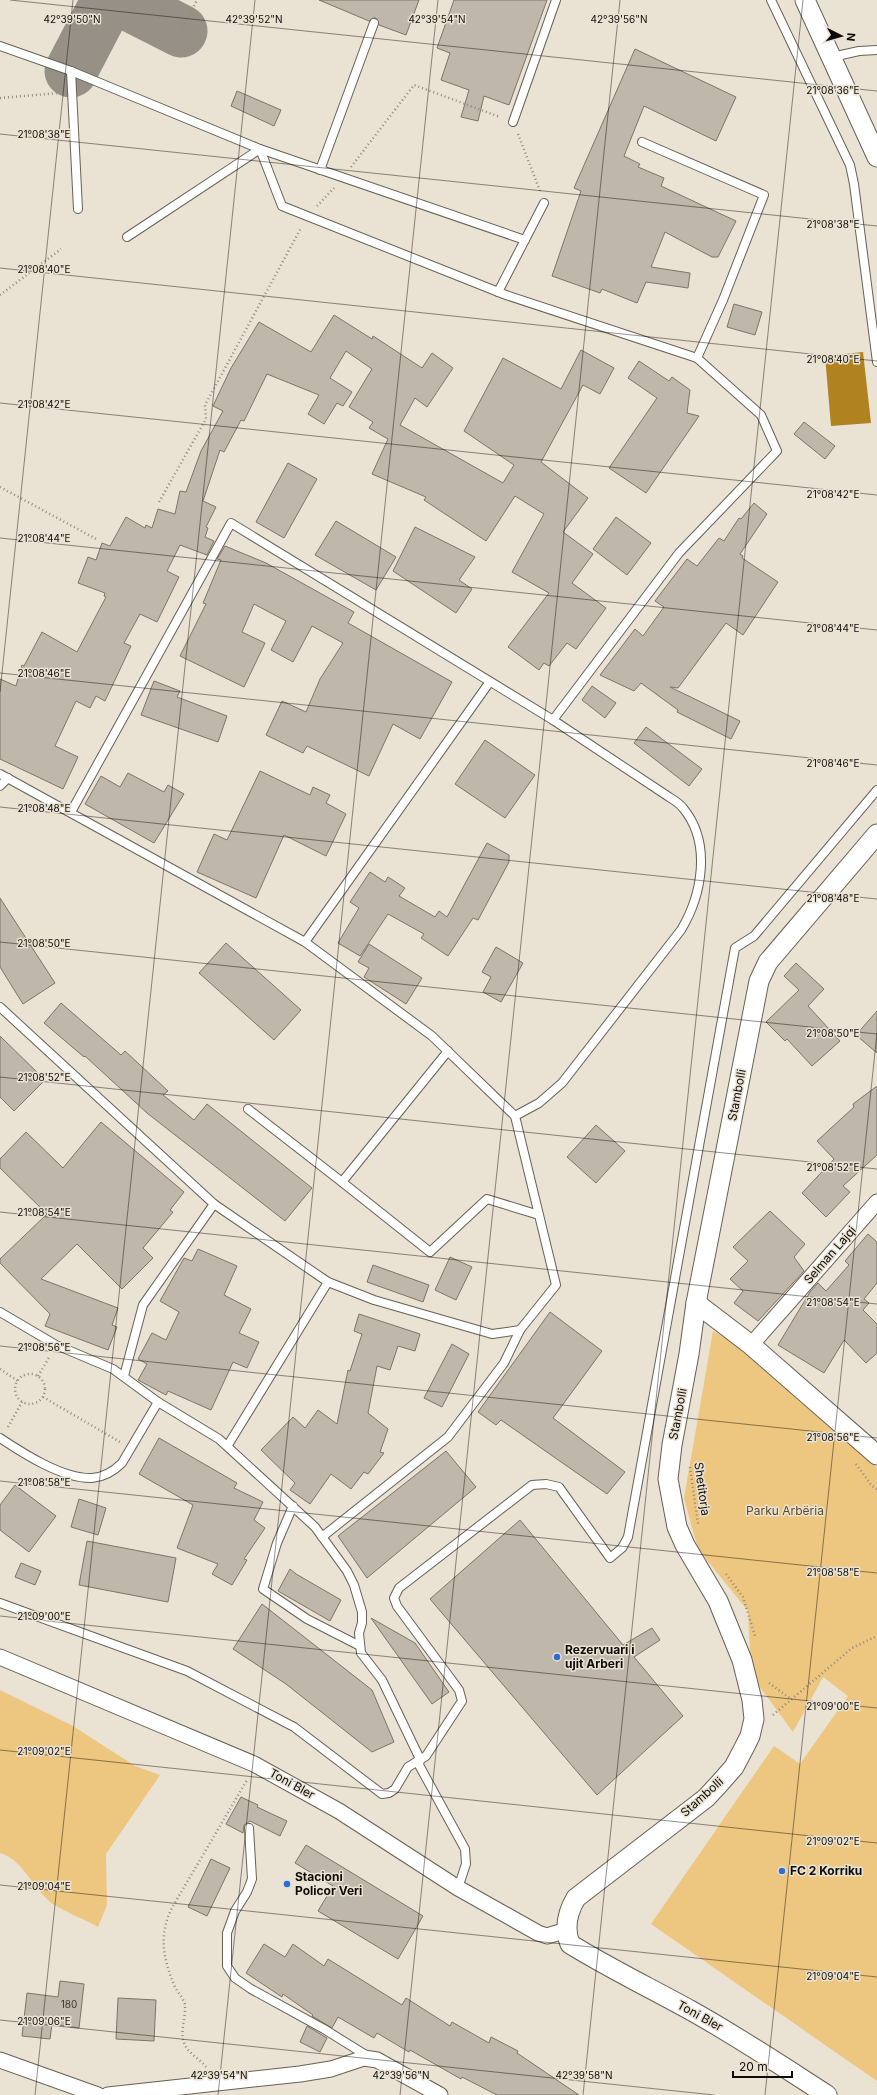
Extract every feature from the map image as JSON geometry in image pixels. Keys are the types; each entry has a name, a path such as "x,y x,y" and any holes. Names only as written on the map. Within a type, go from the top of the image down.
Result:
{"street":[{"path":"805,0 873,137 877,157"},
{"name":"Stambolli","path":"569,1937 568,1915 576,1898 706,1798 734,1767 750,1736 754,1719 752,1700 742,1660 718,1601 685,1545 677,1527 668,1479 672,1445 689,1354 696,1303 756,993 763,970 768,962 877,834"},
{"name":"Selman Lajqi","path":"751,1344 877,1202"},
{"path":"696,1303 751,1344 877,1455"},
{"name":"Toni Bler","path":"0,1657 256,1765 339,1811 458,1888 538,1933 547,1936 569,1937 604,1965 736,2036 827,2095"},
{"path":"108,2095 300,2074 331,2069 370,2058 377,2060 440,2095"},
{"path":"0,2060 98,2095"}],"lane":[{"path":"514,122 556,0"},
{"path":"771,0 850,165 854,184 877,362"},
{"path":"320,170 374,23"},
{"path":"0,46 71,71 260,149 526,240"},
{"path":"832,57 859,51 877,50"},
{"path":"71,71 78,209"},
{"path":"642,142 764,195 697,358"},
{"path":"127,236 260,149"},
{"path":"260,149 282,206 498,292 697,358 761,415 777,451 678,553 553,720"},
{"path":"498,292 526,240 544,202"},
{"path":"71,812 231,523 553,720 683,807 691,820 699,839 701,854 696,897 690,916 681,930 562,1083 539,1103 515,1116"},
{"path":"305,942 489,682"},
{"path":"0,774 305,942 432,1036 515,1116 556,1285 520,1330 504,1363 448,1436 322,1537"},
{"path":"0,786 8,778"},
{"path":"0,1603 187,1670 294,1727 382,1794 389,1793 395,1789 408,1767 426,1756 462,1701 459,1690 397,1606 394,1598 395,1593 399,1588 532,1485 546,1484 559,1487 610,1558 622,1548 628,1537 735,948 754,936 877,790"},
{"path":"0,1007 214,1204 328,1282 374,1300 492,1334 520,1330"},
{"path":"342,1182 448,1051"},
{"path":"248,1109 430,1252 487,1199 539,1216"},
{"path":"124,1376 143,1305 214,1204"},
{"path":"228,1445 328,1282"},
{"path":"0,1312 56,1345 103,1364 124,1376 158,1402 228,1445 293,1506 322,1537 347,1572 360,1598 362,1622 359,1633 361,1653 382,1680 420,1759 419,1765 465,1849 466,1864 458,1888"},
{"path":"0,1440 55,1469 93,1478 114,1470 122,1463 158,1402"},
{"path":"293,1506 277,1543 263,1589 306,1619 360,1646"},
{"path":"249,1828 252,1879 227,1933 227,1966 235,1978 251,1989 324,2029 370,2058"}],"path":[{"path":"181,31 197,0"},
{"path":"0,98 62,93"},
{"path":"0,295 61,249"},
{"path":"0,487 98,540"},
{"path":"38,1376 56,1345"},
{"path":"0,1369 18,1381"},
{"path":"29,1374 38,1376 44,1384 45,1391 43,1397 35,1403 22,1402 16,1394 15,1387 18,1381 29,1374"},
{"path":"43,1397 131,1449"},
{"path":"0,1440 22,1402"},
{"path":"851,1458 872,1486 877,1489"},
{"name":"Shetitorja","path":"690,1464 699,1530"},
{"path":"726,1573 743,1597 756,1640"},
{"path":"750,1736 791,1699 852,1648 877,1636"},
{"path":"767,1677 770,1684 791,1699"},
{"path":"213,2083 209,2071 202,2061 185,2046 183,2038 185,2004 167,1969 163,1949 164,1932 167,1917 173,1906 256,1765"}],"green space":[{"name":"Parku Arbëria","path":"713,1331 729,1340 877,1468 877,2081 651,1924 774,1746 800,1764 848,1696 823,1677 793,1732 751,1675 748,1611 698,1549 684,1498"},
{"path":"0,1690 73,1726 135,1766 160,1775 106,1854 107,1905 98,1927 53,1904 40,1892 16,1862 0,1853"}],"shaded area":[{"path":"863,352 871,423 831,426 825,356"}],"building":[{"path":"319,0 419,0 406,35 379,25 376,18 369,21"},
{"path":"454,0 547,0 509,105 484,96 478,121 461,117 469,90 441,80 450,53 437,48"},
{"path":"635,49 736,97 716,141 644,106 624,156 640,164 638,167 664,178 661,186 736,221 718,257 712,257 665,232 651,267 690,273 688,288 646,282 637,303 602,289 600,293 552,276 581,191 574,188"},
{"path":"237,91 281,110 274,126 231,106"},
{"path":"734,304 762,312 755,335 727,327"},
{"path":"334,315 372,339 373,336 422,368 432,353 453,368 427,407 415,398 400,425 503,483 514,465 464,431 503,358 561,389 581,350 614,368 600,394 583,385 541,462 588,498 563,532 593,554 572,583 606,608 576,649 567,643 549,666 544,663 539,670 508,647 549,593 512,572 544,514 515,496 486,541 424,500 426,497 372,474 388,439 369,428 373,422 349,407 372,369 346,351 330,378 352,392 343,406 337,403 324,424 308,414 319,395 267,374 244,421 241,420 224,452 220,450 203,501 216,507 206,527 208,528 205,537 214,541 207,555 180,545 167,571 179,577 157,622 140,614 124,643 131,646 105,701 96,696 90,708 76,701 55,746 78,757 63,789 0,759 0,679 16,686 22,665 24,666 42,632 77,652 106,597 104,596 105,593 78,583 88,557 96,560 102,543 110,546 126,517 145,528 146,525 152,528 158,509 175,514 180,491 186,492 201,451 223,411 213,406 231,368 259,322 311,352"},
{"path":"639,361 669,381 672,377 690,390 687,413 699,416 646,493 609,468 657,398 628,378"},
{"path":"804,422 835,446 825,459 794,434"},
{"path":"288,463 317,479 284,538 256,522"},
{"path":"754,503 767,514 740,554 743,556 742,558 778,582 743,635 726,623 678,688 670,687 740,721 731,739 677,712 678,710 641,683 634,691 600,675 635,629 643,636 664,607 655,601 687,559 697,566 719,538 724,541 739,518 741,519"},
{"path":"616,517 651,543 627,575 593,549"},
{"path":"336,521 396,557 376,590 315,555"},
{"path":"415,527 475,557 459,580 472,589 456,613 393,571"},
{"path":"225,546 266,563 354,612 348,623 452,682 420,739 393,724 369,776 307,746 303,753 266,735 282,701 306,712 320,679 343,643 312,626 293,662 271,650 286,621 254,604 242,632 265,643 244,687 180,656 206,604 203,603 221,560 217,559"},
{"path":"154,681 180,691 177,697 227,716 218,742 141,715"},
{"path":"592,686 616,703 605,718 582,700"},
{"path":"646,727 702,769 689,786 634,743"},
{"path":"485,740 535,775 505,818 455,784"},
{"path":"260,771 310,795 313,787 330,795 326,803 346,814 326,856 284,835 256,898 197,872 214,834 227,840"},
{"path":"128,773 164,792 168,785 184,794 154,843 85,804 101,776 120,787"},
{"path":"487,843 509,855 509,862 478,920 473,918 448,956 421,938 424,934 388,914 360,956 338,943 359,908 350,902 370,872 385,882 388,877 405,888 399,896 435,917 439,911 447,917"},
{"path":"0,898 55,983 23,1004 0,967"},
{"path":"226,943 301,1010 274,1040 199,973"},
{"path":"369,944 422,978 406,1004 364,977 369,968 358,962"},
{"path":"496,947 523,963 501,1002 483,992 491,977 482,972"},
{"path":"796,963 824,989 808,1006 840,1041 812,1066 787,1039 785,1041 766,1022 799,990 784,976"},
{"path":"61,1003 121,1055 125,1051 168,1091 163,1095 194,1120 207,1104 312,1188 285,1221 147,1113 85,1056 84,1057 44,1023"},
{"path":"877,1011 877,1053 856,1035"},
{"path":"0,1036 45,1080 14,1111 0,1097"},
{"path":"877,1086 877,1155 843,1186 850,1192 826,1217 802,1193 834,1159 817,1141 854,1107 853,1104"},
{"path":"101,1122 184,1192 170,1210 173,1212 143,1248 153,1258 122,1289 77,1244 41,1279 118,1308 112,1325 117,1327 108,1350 45,1326 50,1314 0,1263 0,1259 47,1214 0,1168 0,1159 26,1132 63,1168"},
{"path":"596,1125 625,1151 596,1183 567,1157"},
{"path":"770,1211 805,1244 794,1257 804,1271 758,1321 734,1303 743,1291 730,1279 748,1261 733,1247"},
{"path":"868,1234 877,1242 877,1283 864,1299 869,1303 863,1310 877,1324 877,1353 866,1363 844,1340 824,1373 778,1345 810,1292 818,1283 826,1291 849,1265 845,1261"},
{"path":"198,1249 237,1266 224,1295 251,1309 239,1333 259,1342 247,1368 233,1362 211,1410 168,1391 166,1395 138,1380 147,1364 138,1359 152,1333 166,1340 179,1312 160,1301 184,1258 192,1261"},
{"path":"450,1257 472,1267 456,1300 435,1290"},
{"path":"373,1265 429,1285 423,1302 367,1282"},
{"path":"550,1312 602,1351 553,1418 625,1472 607,1494 501,1420 496,1425 478,1412"},
{"path":"359,1314 420,1334 415,1351 398,1346 390,1370 377,1366 368,1413 388,1429 380,1452 384,1453 368,1474 364,1472 351,1489 331,1474 310,1504 290,1490 295,1483 261,1450 293,1417 305,1428 318,1410 337,1424 348,1370 350,1371 362,1334 354,1331"},
{"path":"452,1344 469,1354 442,1407 424,1398"},
{"path":"159,1438 237,1483 234,1488 263,1502 254,1520 265,1528 244,1559 247,1560 232,1585 212,1574 218,1564 177,1548 193,1505 139,1474"},
{"path":"446,1451 476,1487 367,1578 338,1536"},
{"path":"15,1485 56,1516 29,1552 0,1530 0,1505"},
{"path":"79,1499 106,1508 98,1535 71,1527"},
{"name":"Rezervuari i ujit Arberi","path":"520,1520 623,1645 652,1628 660,1640 634,1657 683,1716 597,1795 430,1599"},
{"path":"87,1541 176,1558 168,1602 79,1585"},
{"path":"21,1563 41,1571 35,1585 15,1577"},
{"path":"290,1569 341,1600 330,1621 278,1591"},
{"path":"262,1604 372,1690 394,1742 372,1752 286,1684 233,1649"},
{"path":"371,1618 415,1643 449,1692 432,1704"},
{"path":"241,1797 258,1805 257,1807 287,1821 280,1836 250,1821 244,1825 243,1833 226,1824"},
{"path":"306,1845 423,1916 398,1959 318,1911 333,1886 295,1863"},
{"path":"211,1859 230,1868 207,1916 188,1907"},
{"path":"264,1944 285,1957 293,1944 324,1966 328,1959 402,2005 406,1998 450,2026 452,2022 489,2043 491,2037 518,2051 517,2053 579,2095 497,2095 462,2077 461,2079 410,2050 409,2052 377,2033 374,2038 338,2017 332,2028 312,2016 313,2015 283,1994 282,1997 246,1973"},
{"path":"60,1981 84,1984 79,2028 52,2024 50,2039 22,2036 27,1993 58,1997"},
{"path":"118,1998 156,2000 154,2041 116,2039"},
{"path":"307,2026 327,2038 320,2052 300,2042"}],"taxiway":[{"path":"71,71 108,0"},
{"path":"120,0 181,31"}],"place":[{"name":"Rezervuari i ujit Arberi","path":"557,1657"},
{"name":"FC 2 Korriku","path":"782,1871"},
{"name":"Stacioni Policor Veri","path":"287,1884"}]}
